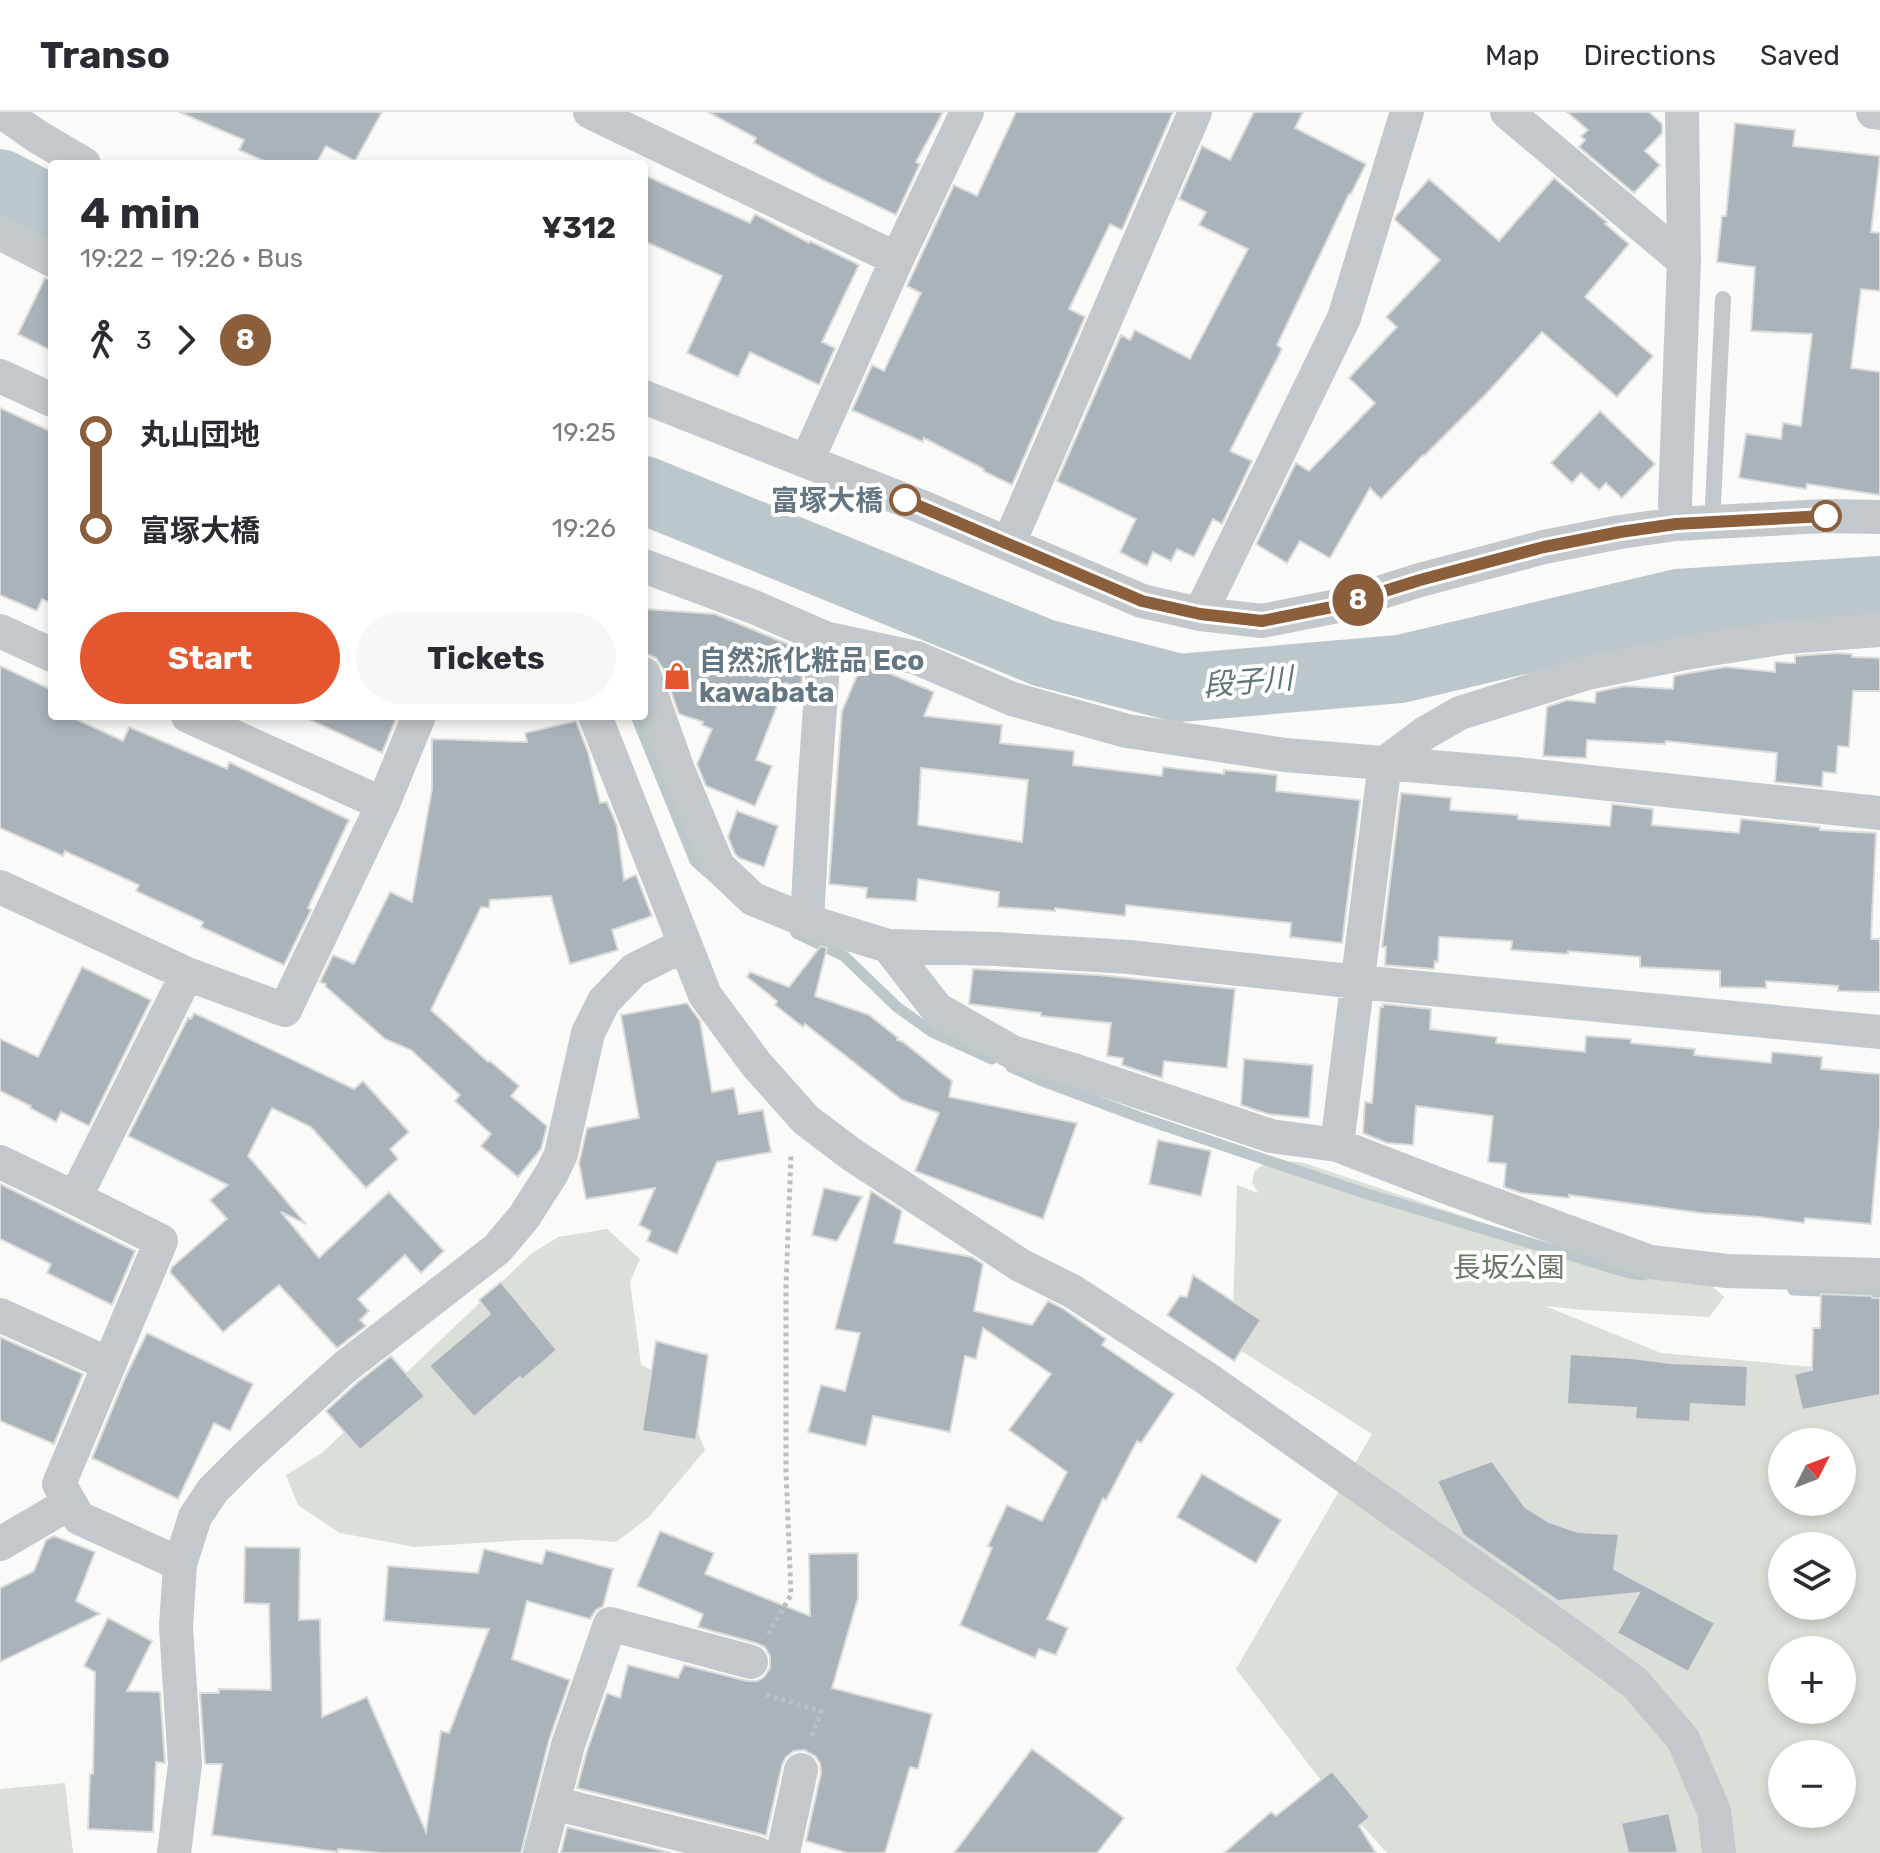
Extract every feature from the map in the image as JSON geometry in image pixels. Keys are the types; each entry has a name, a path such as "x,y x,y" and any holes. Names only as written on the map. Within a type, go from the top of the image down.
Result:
{"street":[{"path":"2,112 77,160"},
{"path":"590,112 897,259"},
{"path":"807,461 967,112"},
{"path":"1009,543 1195,112"},
{"path":"1200,614 1344,318 1407,112"},
{"path":"1507,112 1684,261"},
{"path":"1676,524 1684,261 1682,112"},
{"path":"1873,112 1880,113"},
{"path":"0,233 48,258"},
{"path":"0,376 48,398"},
{"path":"648,399 1009,543 1142,601 1200,614 1262,621 1337,606 1544,547 1620,532 1676,524 1826,516 1880,517"},
{"path":"648,567 754,607 825,638 917,658 1012,699 1127,731 1285,755 1516,774 1880,813"},
{"path":"1337,1145 1385,763 1425,733 1460,713 1587,673 1787,637 1880,630"},
{"path":"0,631 48,653"},
{"path":"807,921 825,638"},
{"path":"648,685 678,770 718,866 753,899 807,921 888,946 1129,957 1880,1032"},
{"path":"197,720 383,804"},
{"path":"0,887 187,974 285,1010 383,804 417,720"},
{"path":"597,720 705,995 756,1064 806,1120 851,1154 1020,1265 1072,1291 1206,1378 1635,1683 1683,1739 1714,1811 1719,1853"},
{"path":"174,1853 185,1764 176,1627 180,1564 195,1517 213,1490 246,1457 345,1367 497,1249 524,1217 561,1154 588,1033 604,1001 634,970 684,945"},
{"path":"888,946 937,1009 1012,1052 1271,1136 1337,1145 1650,1262 1727,1271 1880,1275"},
{"path":"75,1198 187,974"},
{"path":"0,1162 161,1241 59,1484 79,1518 180,1564"},
{"path":"0,1315 109,1364"},
{"path":"0,1544 70,1503"},
{"path":"540,1853 568,1745 610,1624 751,1662"},
{"path":"783,1853 801,1770"},
{"path":"553,1803 756,1853"}],"lane":[{"path":"1712,524 1723,299"}],"path":[{"path":"793,1105 786,1287 786,1471 791,1595 751,1662 745,1689 821,1711 801,1770"}],"green space":[{"name":"長坂公園","path":"1273,1159 1304,1163 1547,1244 1672,1281 1712,1286 1724,1297 1709,1317 1545,1306 1661,1353 1880,1373 1880,1853 1387,1853 1316,1774 1236,1669 1372,1434 1232,1345 1237,1185 1258,1193 1252,1182 1255,1170"},
{"path":"607,1229 640,1259 630,1282 641,1365 678,1382 705,1450 649,1517 616,1542 524,1540 415,1547 340,1533 298,1505 286,1475 322,1453 531,1254 558,1237"},
{"path":"65,1783 73,1853 0,1853 0,1789"}],"building":[{"path":"179,112 382,112 356,160 326,146 318,160 262,160 239,150 244,140"},
{"path":"708,112 943,112 916,162 920,164 896,215 754,143 756,138"},
{"path":"1016,112 1173,112 1122,230 1110,224 1069,309 1085,317 1012,485 924,438 923,442 852,410 872,365 884,371 921,293 907,286 954,185 977,196"},
{"path":"1254,112 1303,112 1295,128 1366,164 1277,345 1282,349 1230,451 1252,461 1222,524 1213,519 1194,557 1177,549 1171,561 1153,552 1147,566 1120,552 1136,519 1057,481 1121,335 1130,340 1135,330 1190,359 1248,249 1199,225 1206,212 1179,199 1202,146 1230,160"},
{"path":"1567,112 1649,112 1662,124 1662,133 1645,151 1660,165 1634,193 1579,147 1585,140 1581,136 1588,130"},
{"path":"1735,123 1795,130 1793,146 1880,156 1871,232 1880,233 1880,291 1861,289 1851,368 1880,372 1880,495 1807,484 1806,489 1739,478 1746,434 1781,439 1783,423 1801,426 1812,334 1751,331 1755,267 1717,262 1722,216 1726,216"},
{"path":"648,177 750,223 755,214 859,265 822,342 835,348 819,385 750,352 738,377 687,353 722,276 648,243"},
{"path":"1554,178 1629,244 1585,297 1653,356 1617,397 1542,332 1487,393 1381,499 1370,488 1330,558 1300,541 1287,563 1256,544 1296,463 1309,471 1375,403 1349,378 1397,327 1386,317 1440,260 1395,220 1396,216 1429,179 1499,241"},
{"path":"45,278 48,279 48,349 18,334"},
{"path":"0,408 48,430 48,602 42,599 37,611 0,595"},
{"path":"1600,411 1655,464 1622,498 1606,483 1599,490 1581,473 1572,483 1551,463"},
{"path":"648,609 715,614 800,649 804,657 801,689 786,683 756,760 772,766 755,806 706,786 697,764 712,729 702,725 703,722 679,714 656,658 648,654"},
{"path":"1836,653 1880,658 1880,691 1853,691 1849,747 1838,746 1836,773 1823,772 1822,787 1775,782 1777,753 1666,741 1665,744 1587,740 1586,758 1543,756 1547,707 1567,700 1595,703 1596,692 1624,686 1673,689 1674,676 1726,667 1775,672 1775,662 1795,663 1795,656"},
{"path":"0,666 48,688 48,720 78,720 123,741 129,727 227,769 229,762 349,820 284,965 201,927 203,922 136,891 139,885 65,851 63,856 0,828"},
{"path":"861,666 884,671 934,692 924,716 1002,725 1000,743 1074,751 1073,765 1162,776 1163,767 1224,774 1224,770 1277,775 1276,791 1360,800 1342,943 1290,937 1291,923 1126,905 1125,916 1055,908 1055,911 998,907 999,892 918,879 916,901 866,898 867,888 829,884 842,711","holes":["921,768 1028,780 1022,842 918,825"]},
{"path":"311,720 395,720 382,753"},
{"path":"576,721 588,752 600,803 607,802 617,826 624,880 636,875 652,916 612,930 618,950 570,964 551,896 490,900 489,908 481,907 431,1010 519,1086 511,1096 547,1126 541,1149 518,1177 481,1146 491,1134 455,1101 460,1095 411,1050 385,1039 326,984 320,982 333,955 354,964 390,892 412,902 432,789 432,739 527,742 525,733"},
{"path":"1401,793 1451,798 1450,810 1518,815 1518,819 1610,826 1612,804 1653,809 1652,825 1739,833 1741,819 1820,827 1820,830 1876,833 1871,939 1880,939 1880,992 1838,991 1838,986 1766,981 1766,988 1720,987 1720,971 1640,967 1640,957 1511,950 1512,941 1439,937 1438,962 1435,961 1434,969 1385,965 1386,947 1382,947"},
{"path":"737,811 778,826 764,867 735,854 728,837"},
{"path":"821,946 827,948 815,996 869,1015 952,1081 949,1097 1077,1123 1043,1219 915,1171 939,1113 902,1100 805,1024 803,1027 775,1005 777,1001 747,977 750,972 789,987"},
{"path":"82,967 151,1000 89,1126 61,1112 56,1122 0,1091 0,1039 38,1057"},
{"path":"973,969 1098,975 1235,989 1227,1068 1164,1061 1162,1078 1122,1065 1123,1058 1107,1056 1111,1023 969,1004"},
{"path":"687,1003 700,1021 712,1092 734,1088 739,1114 763,1110 771,1152 717,1162 677,1254 647,1241 651,1231 639,1225 655,1188 586,1199 579,1163 587,1128 639,1118 621,1015"},
{"path":"1383,1004 1431,1009 1430,1029 1497,1037 1496,1043 1585,1052 1586,1036 1631,1039 1631,1043 1695,1049 1694,1055 1771,1063 1772,1052 1822,1057 1821,1069 1880,1074 1880,1125 1871,1224 1805,1218 1804,1223 1569,1195 1569,1198 1521,1193 1504,1187 1506,1164 1488,1162 1493,1116 1416,1106 1413,1145 1387,1143 1363,1133 1365,1102 1372,1103 1380,1007"},
{"path":"194,1013 354,1089 363,1081 409,1132 390,1149 398,1159 366,1188 311,1127 272,1108 248,1156 306,1224 281,1212 319,1258 389,1192 444,1251 421,1273 405,1255 358,1299 369,1311 360,1320 366,1326 337,1348 279,1285 223,1332 170,1272 227,1219 210,1200 228,1185 128,1136 188,1018 191,1019"},
{"path":"1244,1059 1313,1065 1309,1118 1268,1114 1241,1105"},
{"path":"1158,1140 1211,1151 1201,1196 1149,1184"},
{"path":"0,1184 135,1251 112,1305 47,1273 51,1264 0,1239"},
{"path":"824,1188 862,1197 837,1241 812,1235"},
{"path":"871,1191 902,1211 894,1243 972,1257 983,1264 974,1311 1032,1325 1048,1301 1106,1339 1102,1345 1174,1394 1141,1443 1137,1441 1106,1500 1103,1498 1047,1619 1068,1628 1056,1655 1039,1649 1035,1658 960,1625 992,1548 988,1546 1007,1505 1042,1521 1067,1472 1009,1430 1051,1374 983,1328 976,1359 965,1356 950,1432 873,1416 866,1446 808,1432 821,1385 845,1391 860,1333 835,1329"},
{"path":"1193,1275 1261,1320 1234,1361 1167,1315 1180,1296 1187,1297"},
{"path":"501,1282 557,1350 474,1417 429,1366 490,1314 479,1300"},
{"path":"1821,1294 1880,1298 1880,1395 1802,1410 1794,1374 1812,1370 1813,1328 1820,1328"},
{"path":"147,1333 253,1384 230,1431 214,1423 178,1499 92,1458"},
{"path":"0,1337 83,1374 54,1444 0,1421"},
{"path":"656,1341 708,1355 696,1440 642,1431"},
{"path":"1570,1354 1748,1366 1746,1407 1691,1404 1690,1422 1635,1419 1636,1408 1567,1404"},
{"path":"391,1356 425,1396 360,1450 326,1411"},
{"path":"1492,1461 1525,1507 1549,1522 1578,1532 1619,1534 1614,1569 1715,1623 1688,1672 1617,1633 1639,1593 1558,1601 1463,1535 1437,1481"},
{"path":"1202,1474 1281,1520 1256,1563 1177,1517"},
{"path":"660,1531 714,1553 705,1574 810,1616 809,1554 858,1553 858,1598 832,1688 932,1714 918,1769 910,1767 885,1853 847,1853 806,1841 821,1773 815,1756 804,1750 794,1751 782,1765 766,1836 577,1788 607,1693 620,1698 628,1665 678,1678 684,1665 747,1681 757,1681 770,1668 770,1656 765,1647 698,1627 703,1614 637,1586"},
{"path":"54,1536 95,1552 76,1601 100,1614 0,1662 0,1588 34,1571 46,1540"},
{"path":"245,1547 300,1548 299,1620 320,1619 322,1717 367,1697 426,1832 441,1731 449,1733 489,1629 384,1621 388,1566 478,1573 484,1549 542,1564 546,1550 613,1569 603,1606 590,1619 527,1601 512,1659 570,1680 549,1740 521,1853 381,1853 338,1849 338,1852 212,1835 222,1764 205,1764 200,1693 219,1693 219,1689 271,1690 269,1604 244,1603"},
{"path":"108,1618 152,1641 127,1691 160,1692 165,1763 156,1762 153,1832 88,1829 90,1774 93,1774 95,1672 84,1666"},
{"path":"1032,1749 1124,1818 1097,1853 954,1853"},
{"path":"1332,1771 1370,1817 1359,1826 1376,1853 1224,1853 1271,1812 1276,1816"},
{"path":"1669,1813 1678,1853 1628,1853 1621,1823"},
{"path":"567,1827 672,1853 561,1853"}],"waterway":[{"name":"段子川","path":"0,183 48,208"},
{"name":"段子川","path":"648,492 1044,653 1179,688 1400,669 1678,603 1880,590"},
{"path":"638,720 695,861 707,872"},
{"path":"796,933 844,956 897,1007 932,1032 992,1059"},
{"path":"1011,1067 1139,1117 1361,1192 1644,1275"},
{"path":"1793,1290 1880,1293"}],"bus line":[{"name":"8","path":"905,500 1142,601 1200,614 1262,621 1337,606 1544,547 1620,532 1676,524 1826,516"}],"place":[{"name":"富塚大橋","path":"905,500"},
{"name":"自然派化粧品 Eco kawabata","path":"677,676"}]}
